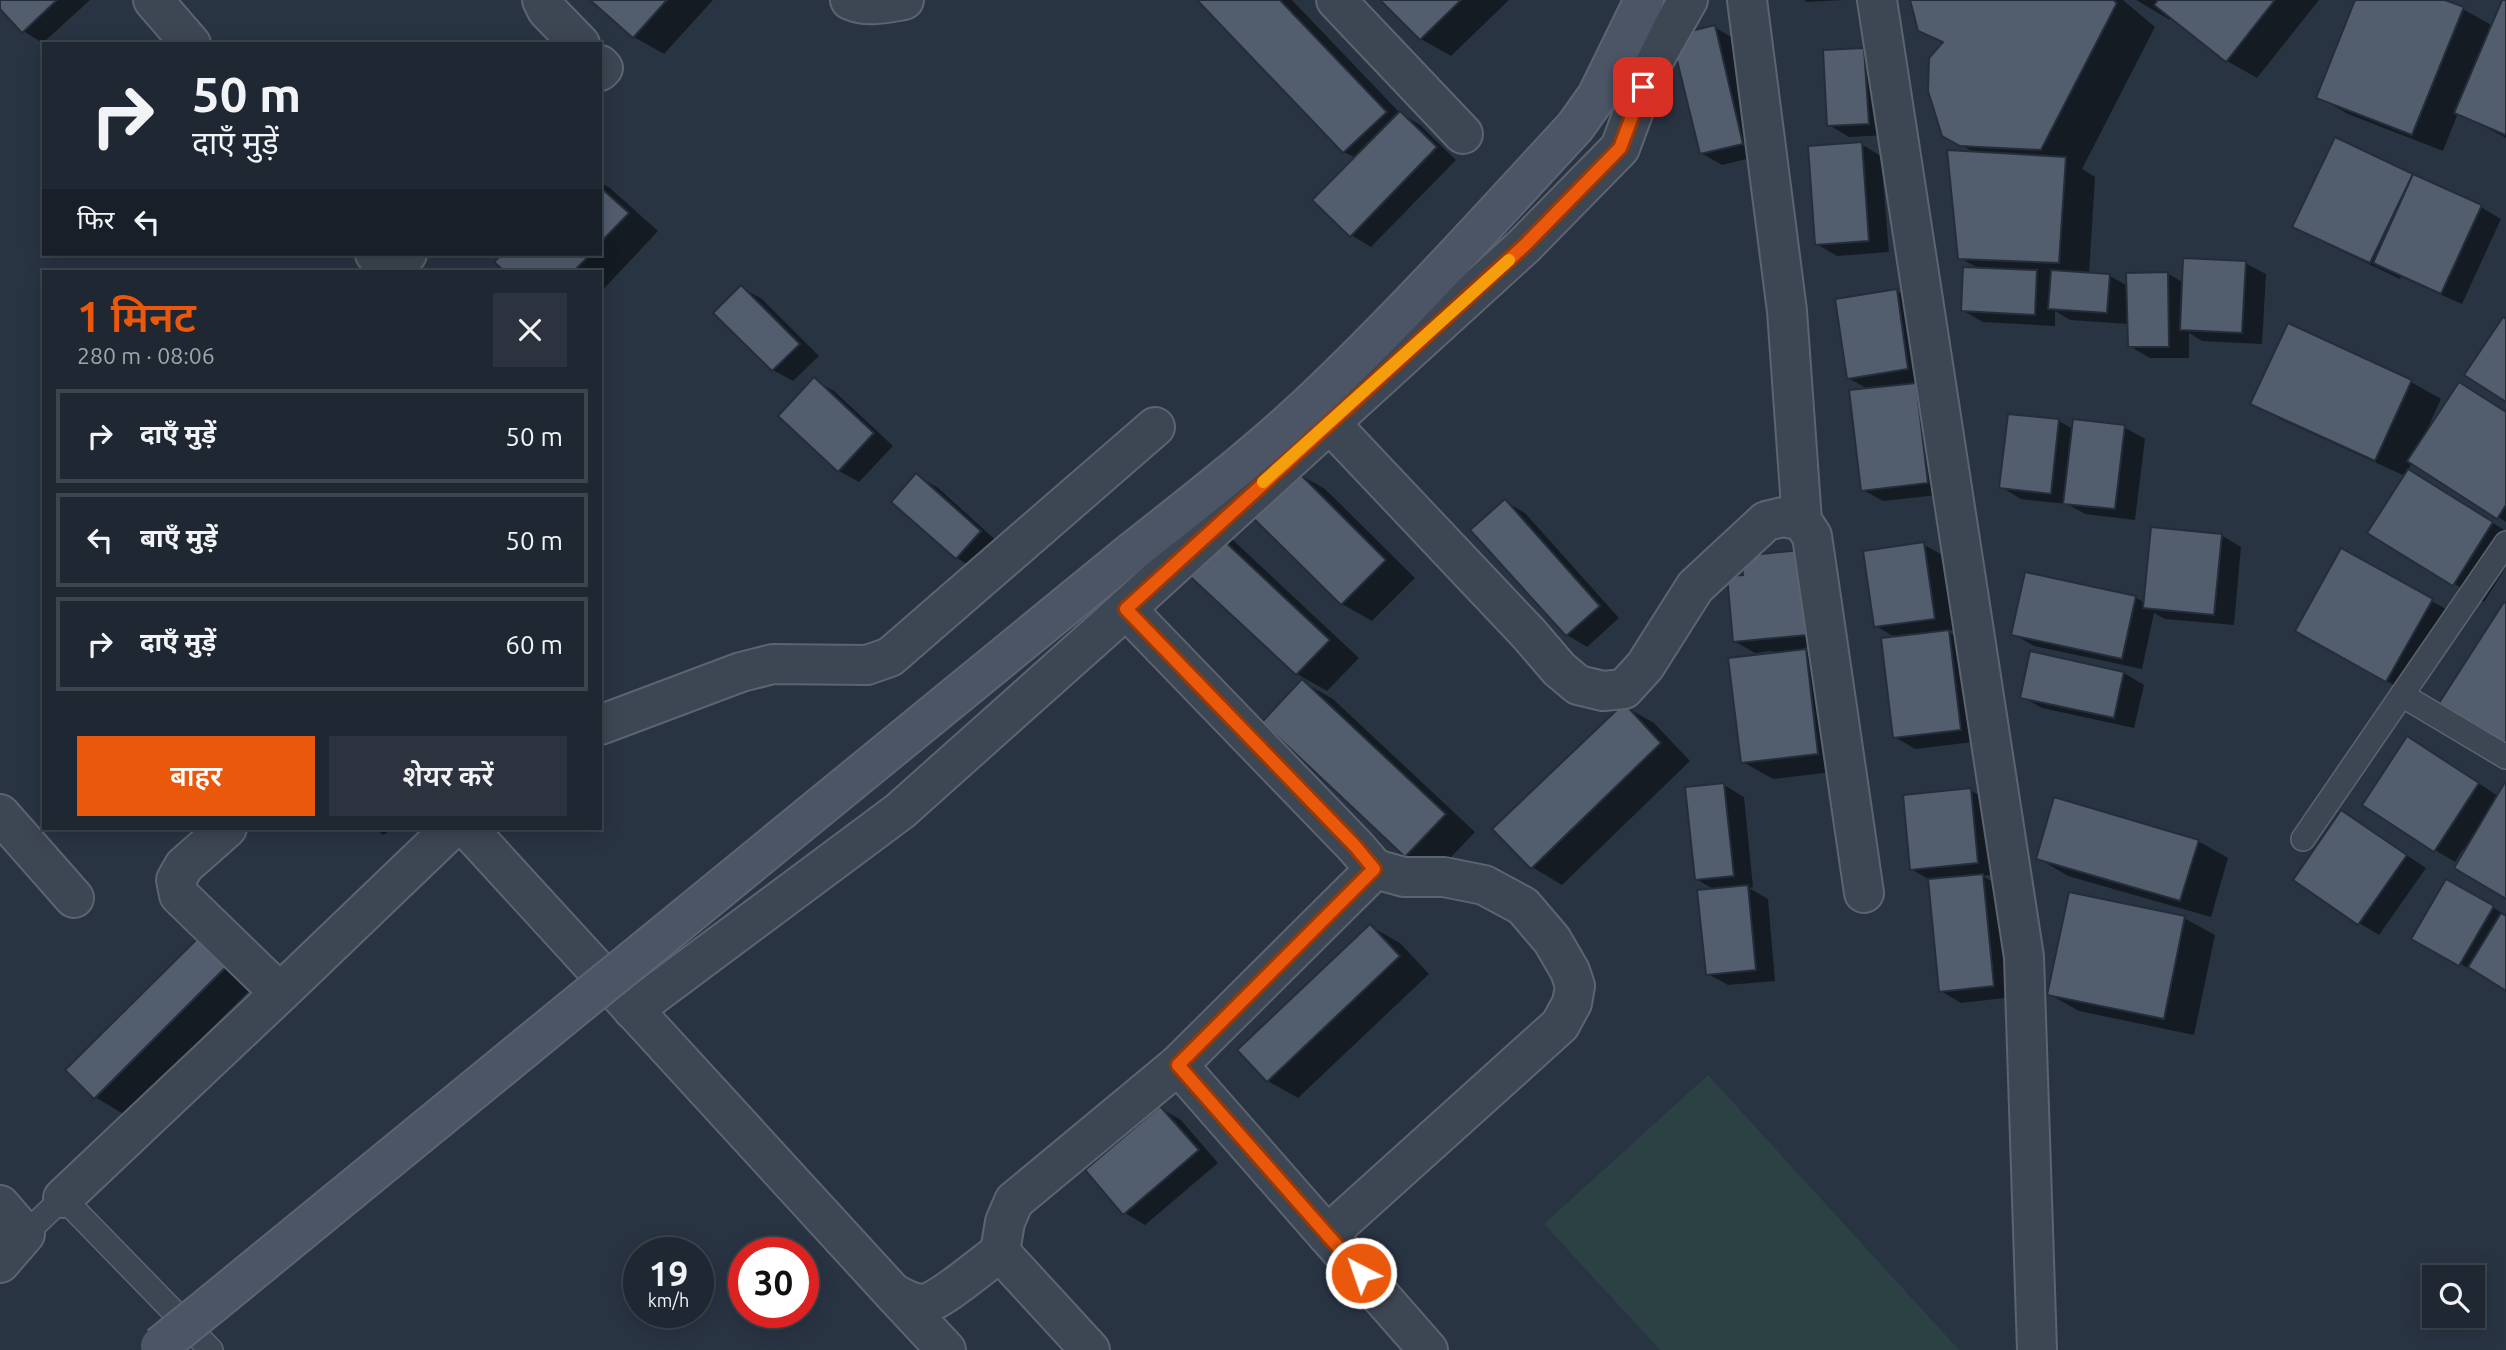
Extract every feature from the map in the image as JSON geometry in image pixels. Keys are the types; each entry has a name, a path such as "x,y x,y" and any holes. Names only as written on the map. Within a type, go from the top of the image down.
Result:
{"street":[{"path":"153,0 189,42"},
{"path":"542,0 547,10 578,42"},
{"path":"850,0 858,4 904,0"},
{"path":"1336,0 1463,134"},
{"path":"155,1350 1133,551 1216,487 1308,406 1409,307 1575,127 1597,96 1644,0"},
{"path":"633,1010 900,811 1524,246 1620,148 1650,67 1688,0"},
{"path":"1746,0 1787,311 1802,521 1812,536 1864,893"},
{"path":"1877,0 2024,957 2037,1350"},
{"path":"602,724 741,672 773,664 867,665 890,657 1155,427"},
{"path":"1341,435 1529,634 1559,670 1578,685 1603,691 1624,689 1646,666 1695,587 1766,521 1783,517 1802,521"},
{"path":"1126,609 1355,846 1374,869 1404,877 1444,877 1484,885 1522,906 1552,940 1570,971 1575,986 1572,1003 1560,1025 1327,1235"},
{"path":"0,814 74,898"},
{"path":"226,830 184,866 176,880 179,895 280,993"},
{"path":"63,1198 450,830"},
{"path":"469,830 946,1350"},
{"path":"893,1293 908,1301 926,1305 941,1297 1000,1252 1005,1223 1014,1201 1178,1065 1374,869"},
{"path":"1178,1065 1428,1350"},
{"path":"0,1205 25,1234 0,1263"},
{"path":"1000,1252 1090,1350"}],"lane":[{"path":"2303,839 2506,543"},
{"path":"2402,695 2506,757"},
{"path":"25,1234 63,1198 211,1350"}],"green space":[{"path":"1708,1075 1959,1350 1660,1350 1544,1224"}],"building":[{"path":"0,0 57,0 22,33 0,9"},
{"path":"590,0 667,0 633,38"},
{"path":"1197,0 1280,0 1387,112 1343,153"},
{"path":"1380,0 1461,0 1420,40"},
{"path":"1910,0 2113,0 2117,3 2041,150 1960,146 1942,136 1928,91 1929,58 1943,42 1918,31"},
{"path":"2158,0 2275,0 2226,62 2154,5"},
{"path":"2355,0 2445,0 2464,7 2412,135 2316,98"},
{"path":"2502,0 2506,0 2506,135 2454,113"},
{"path":"1715,25 1743,144 1700,154 1671,36"},
{"path":"1864,48 1869,124 1827,126 1823,50"},
{"path":"1400,111 1437,147 1350,237 1312,200"},
{"path":"2335,137 2413,174 2370,263 2292,227"},
{"path":"1862,142 1869,241 1815,245 1808,146"},
{"path":"1947,150 2066,157 2059,263 1958,259"},
{"path":"2413,174 2482,205 2441,294 2373,263"},
{"path":"602,189 629,213 602,241"},
{"path":"500,256 589,256 575,270 503,270 494,262"},
{"path":"2183,258 2246,261 2242,333 2180,330"},
{"path":"1963,267 2037,270 2035,315 1961,311"},
{"path":"2051,270 2110,274 2107,313 2048,309"},
{"path":"2168,272 2169,347 2128,347 2126,273"},
{"path":"741,285 800,344 772,371 713,313"},
{"path":"1897,289 1908,369 1847,379 1835,299"},
{"path":"2503,317 2506,319 2506,402 2464,375"},
{"path":"2288,323 2412,380 2375,461 2250,404"},
{"path":"814,377 874,433 838,472 778,416"},
{"path":"2459,382 2506,412 2506,505 2497,519 2407,461"},
{"path":"1916,383 1928,483 1861,491 1849,390"},
{"path":"2008,414 2059,419 2051,494 1999,488"},
{"path":"2073,419 2125,425 2115,509 2063,504"},
{"path":"1295,469 1386,560 1341,605 1250,515"},
{"path":"2408,469 2493,522 2453,586 2367,533"},
{"path":"916,473 981,531 956,559 891,502"},
{"path":"1505,499 1600,606 1566,636 1470,530"},
{"path":"1203,521 1330,640 1296,675 1169,557"},
{"path":"2151,527 2222,534 2214,615 2143,608"},
{"path":"1924,542 1935,619 1874,627 1863,551"},
{"path":"2341,548 2433,599 2386,682 2295,631"},
{"path":"1800,550 1808,635 1733,642 1727,576 1743,575 1741,556"},
{"path":"2025,572 2136,596 2122,659 2011,635"},
{"path":"2504,602 2506,603 2506,745 2439,703"},
{"path":"1949,630 1961,730 1893,738 1881,638"},
{"path":"1806,649 1818,754 1741,763 1728,658"},
{"path":"2030,651 2124,672 2114,718 2020,698"},
{"path":"1302,679 1446,814 1405,857 1262,722"},
{"path":"1624,703 1661,743 1531,869 1492,829"},
{"path":"2407,736 2479,783 2434,852 2362,805"},
{"path":"1724,783 1734,876 1695,880 1685,787"},
{"path":"2506,783 2506,899 2454,868"},
{"path":"1971,788 1978,863 1910,870 1903,795"},
{"path":"2054,797 2199,840 2180,901 2036,859"},
{"path":"2341,810 2407,855 2358,925 2293,880"},
{"path":"1983,874 1994,986 1939,992 1928,879"},
{"path":"2446,879 2494,906 2459,966 2411,939"},
{"path":"1748,885 1756,970 1706,975 1697,890"},
{"path":"2069,892 2185,916 2164,1019 2047,995"},
{"path":"2501,913 2506,916 2506,991 2468,967"},
{"path":"1370,924 1400,956 1267,1082 1237,1050"},
{"path":"203,933 231,962 94,1099 65,1070"},
{"path":"1160,1106 1199,1150 1123,1215 1085,1170"}],"slow traffic":[{"path":"1263,482 1509,260"}],"route":[{"path":"1361,1273 1178,1065 1374,869 1355,846 1126,609 1524,246 1620,148 1643,87"}]}
